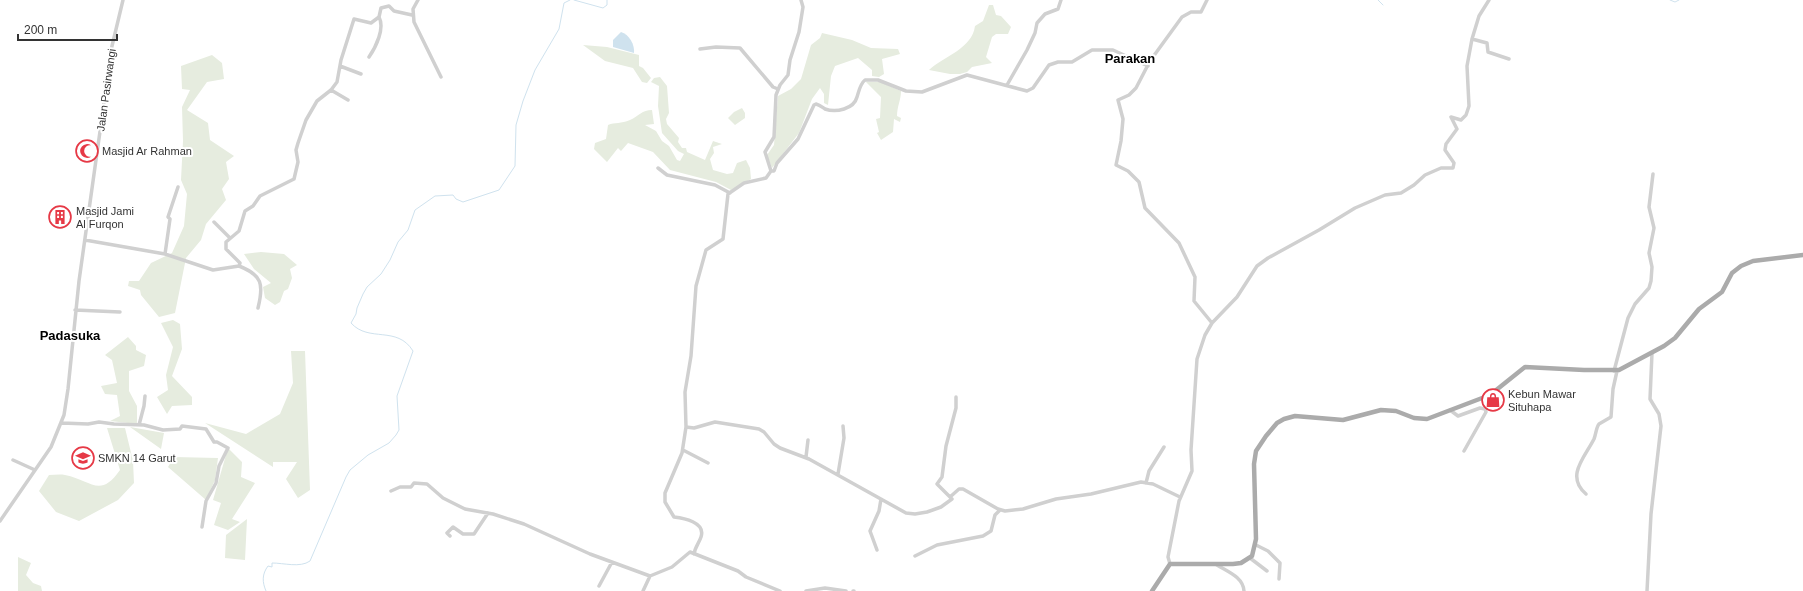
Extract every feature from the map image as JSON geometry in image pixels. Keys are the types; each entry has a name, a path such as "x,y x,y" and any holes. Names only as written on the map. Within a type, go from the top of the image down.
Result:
{"main road":[{"path":"1152,591 1170,564 1179,562 1217,565 1241,563 1250,558 1256,545 1257,508 1254,464 1256,451 1266,436 1284,419 1295,416 1343,420 1372,412 1391,410 1423,419 1495,392 1525,366 1616,370 1652,353 1675,338 1699,309 1722,292 1732,273 1741,266 1753,261 1803,254"}],"street":[{"name":"Jalan Pasirwangi","path":"0,521 54,443 62,423 68,395 75,310 84,240 112,46 123,0"},
{"path":"418,0 412,9 412,14 419,36 432,57 440,77"},
{"path":"770,171 765,154 774,137 776,95 778,89 789,72 790,60 801,21 801,0"},
{"path":"1007,85 1027,50 1035,33 1037,23 1045,14 1058,9 1061,0"},
{"path":"1207,0 1201,12 1188,12 1182,17 1148,66 1133,92 1117,101 1123,119 1121,141 1116,164 1128,171 1140,182 1145,208 1178,243 1195,277 1194,301 1212,323"},
{"path":"1170,564 1168,557 1172,529 1180,497 1191,476 1193,464 1191,450 1196,363 1203,341 1212,323 1237,297 1258,266 1268,258 1355,208 1384,195 1400,193 1414,185 1422,177 1439,169 1453,168 1454,163 1446,153 1445,148 1457,129 1451,117 1462,119 1469,106 1467,66 1472,39 1479,16 1488,0"},
{"path":"369,57 379,35 381,21 379,17 381,8 389,6 394,11 412,14"},
{"path":"239,266 240,263 226,249 226,242 239,231 245,211 253,206 260,196 294,179 298,162 296,150 306,120 317,100 332,90 337,82 340,66 354,19 371,23 379,17"},
{"path":"1472,39 1487,43 1488,52 1509,59"},
{"path":"700,49 716,47 740,48 773,87 778,89"},
{"path":"694,554 702,536 700,530 690,519 674,517 665,502 665,493 683,450 686,427 685,392 691,356 696,286 706,250 723,239 730,193 744,182 766,178 770,171 774,171 777,163 798,139 814,105 816,104 825,109 837,110 851,106 856,101 861,85 865,80 878,80 894,87 915,92 922,92 967,74 1024,91 1030,91 1049,65 1058,62 1072,62 1092,50 1113,50 1148,66"},
{"path":"340,66 361,74"},
{"path":"332,90 348,100"},
{"path":"658,168 667,175 715,185 730,193"},
{"path":"1586,494 1580,488 1576,477 1579,462 1594,439 1599,424 1611,418 1616,370 1628,318 1635,304 1649,288 1651,281 1652,268 1649,253 1654,228 1649,207 1653,174"},
{"path":"166,254 170,219 168,217 178,187"},
{"path":"214,222 230,238"},
{"path":"84,240 166,254 214,270 239,266 254,272 260,279 261,294 258,308"},
{"path":"75,310 120,312"},
{"path":"1648,591 1651,514 1661,426 1659,414 1650,399 1652,353"},
{"path":"139,425 145,396"},
{"path":"950,497 937,484 942,477 946,446 956,408 956,397"},
{"path":"1450,410 1458,416 1480,408 1485,409 1486,412 1464,451"},
{"path":"62,423 88,424 99,422 139,425 163,430 180,429 182,426 200,427 206,429 214,442 228,448 219,466 216,483 206,501 202,527"},
{"path":"686,427 694,428 715,422 759,429 780,448 806,457 906,513 915,514 941,507 952,499 950,497 959,490 963,489 1000,510 1023,509 1056,500 1083,496 1146,482 1180,497"},
{"path":"838,474 844,438 843,426"},
{"path":"806,457 808,440"},
{"path":"1146,482 1149,471 1164,447"},
{"path":"683,450 708,463"},
{"path":"13,460 35,470"},
{"path":"391,491 400,487 411,487 414,482 423,482 443,498 460,508 488,513 524,524 590,554 650,576 672,567 690,552 738,571 746,577 780,591"},
{"path":"877,550 870,531 880,511 881,499"},
{"path":"915,556 936,545 983,536 991,531 995,515 1000,510"},
{"path":"450,536 447,533 453,526 463,534 474,534 488,513"},
{"path":"1256,545 1268,551 1280,563 1279,579"},
{"path":"1250,558 1267,571"},
{"path":"599,586 612,562"},
{"path":"1217,565 1234,574 1242,584 1244,591"},
{"path":"643,591 650,576"},
{"path":"806,591 825,588 846,591"}],"shaded area":[{"path":"989,5 993,5 996,15 1001,16 1011,27 1008,34 996,34 992,37 986,57 992,63 972,67 967,72 960,74 950,74 929,70 969,41 975,26 983,21"},
{"path":"822,33 852,40 871,48 898,49 900,54 882,59 884,74 879,77 872,76 872,70 858,58 835,66 831,76 828,105 824,103 824,94 820,88 812,99 799,133 772,168 767,155 774,145 778,96 791,89 801,79 811,45 820,38"},
{"path":"583,45 607,47 639,55 639,66 643,68 651,78 647,83 642,82 633,68 605,61"},
{"path":"212,55 222,63 224,79 207,82 187,110 208,123 210,140 234,156 226,162 229,179 222,189 226,200 206,224 201,240 186,258 175,313 159,317 141,295 140,290 128,286 129,281 139,281 151,263 172,253 184,226 187,194 181,180 183,141 182,107 190,90 182,89 181,66"},
{"path":"660,77 667,86 669,113 666,119 667,124 679,138 678,142 682,148 686,148 687,152 705,160 713,141 722,144 713,147 714,153 710,159 713,170 727,174 733,173 737,163 746,160 750,168 751,179 731,190 716,182 670,170 653,152 628,143 621,151 618,148 607,162 594,149 595,143 606,139 608,125 627,121 643,112 652,110 654,124 645,125 656,131 662,141 669,146 677,160 680,161 684,154 678,151 662,133 658,106 659,86 651,82 654,78"},
{"path":"866,82 880,82 901,91 897,116 901,118 900,122 894,119 893,132 881,140 877,133 879,132 876,119 880,118 881,97"},
{"path":"742,108 745,113 745,118 735,125 728,118 734,112"},
{"path":"261,252 284,254 297,265 290,269 292,278 288,289 284,291 280,302 275,305 265,298 263,287 271,283 254,269 244,254"},
{"path":"173,320 180,324 182,349 172,376 192,397 192,405 172,406 167,414 157,397 168,390 166,375 173,347 161,323"},
{"path":"128,337 136,346 136,350 146,355 144,366 129,371 129,391 137,406 137,424 110,421 120,416 117,395 105,394 101,386 117,383 112,360 105,355"},
{"path":"291,351 305,351 310,490 298,498 286,479 297,462 273,462 273,467 205,423 246,434 280,414 293,383"},
{"path":"130,427 164,433 161,449"},
{"path":"107,428 125,428 133,461 134,483 118,500 79,521 56,512 39,491 49,475 65,475 101,486 107,484 113,479 120,470"},
{"path":"228,448 242,462 241,477 255,483 232,519 240,522 228,530 214,525 221,503 213,500"},
{"path":"174,457 218,458 215,480 206,500 168,467"},
{"path":"247,519 245,560 225,558 226,535"},
{"path":"18,557 31,563 26,575 33,583 41,586 42,591 18,591"}],"water":[{"path":"621,32 627,35 631,40 634,47 634,53 613,47 613,40"}],"waterway":[{"path":"266,591 263,581 264,575 268,566 272,567 272,563 297,565 310,561 350,470 368,455 389,443 399,430 397,396 413,351 399,338 366,332 358,329 351,323 363,294 367,287 381,274 390,260 398,242 408,230 415,210 435,196 453,195 456,199 463,202 499,190 515,166 516,125 523,101 535,70 559,29 564,3 570,0"},
{"path":"574,0 603,8 607,5 607,0"},
{"path":"1378,0 1383,5"},
{"path":"1670,0 1675,2 1679,0"}],"place":[{"name":"Masjid Ar Rahman","path":"87,151"},
{"name":"Masjid Jami Al Furqon","path":"60,217"},
{"name":"Kebun Mawar Situhapa","path":"1493,400"},
{"name":"SMKN 14 Garut","path":"83,458"}],"district":[{"name":"Parakan","path":"1130,58"},
{"name":"Padasuka","path":"70,335"}]}
